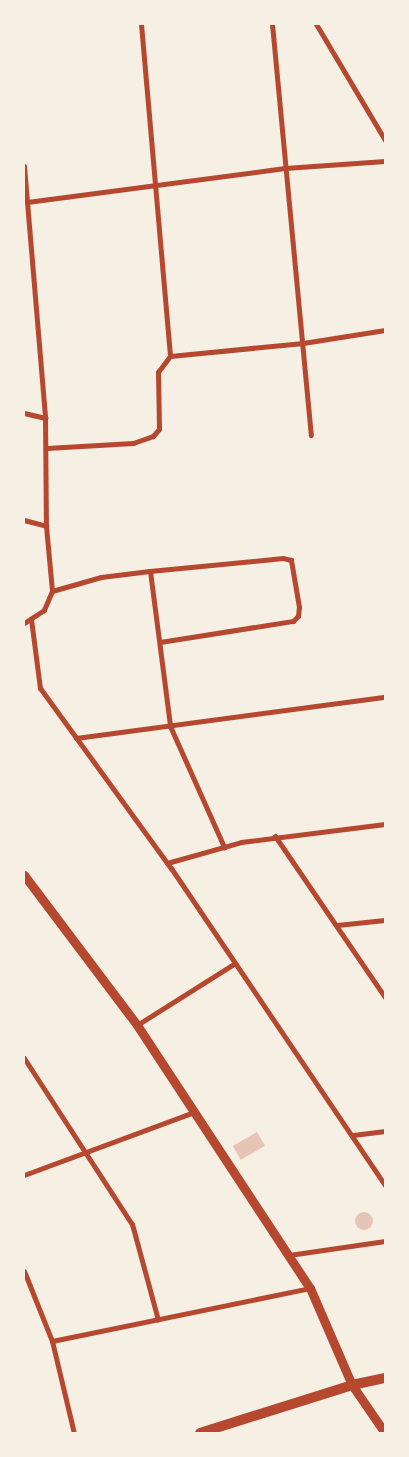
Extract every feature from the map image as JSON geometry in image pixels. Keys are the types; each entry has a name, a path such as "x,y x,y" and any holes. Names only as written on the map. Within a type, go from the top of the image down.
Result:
{"main road":[{"path":"200,1433 352,1385 385,1378"}],"street":[{"path":"47,448 133,443 153,436 159,429 158,372 170,356 141,24"},
{"path":"272,24 311,435"},
{"path":"316,24 385,140"},
{"path":"27,202 285,168 385,161"},
{"path":"24,166 46,418 46,526 52,592 44,610 24,623"},
{"path":"170,356 303,343 385,330"},
{"path":"24,413 46,418"},
{"path":"24,520 46,526"},
{"path":"52,592 101,577 150,570 283,558 291,560 294,568 299,607 298,616 293,621 160,642"},
{"path":"150,570 170,726 224,847"},
{"path":"31,619 40,688 167,863 353,1135 385,1185"},
{"path":"76,738 385,697"},
{"path":"167,863 224,847 275,836 385,824"},
{"path":"275,836 385,997"},
{"path":"24,875 137,1025 289,1254 310,1288 352,1385 384,1433"},
{"path":"337,925 385,920"},
{"path":"137,1025 236,963"},
{"path":"24,1058 87,1152 132,1224 158,1320"},
{"path":"24,1175 194,1112"},
{"path":"353,1135 385,1131"},
{"path":"289,1254 385,1240"},
{"path":"24,1271 26,1282 52,1341 74,1433"},
{"path":"52,1341 310,1288"}],"building":[{"path":"257,1132 265,1146 241,1160 233,1146"},
{"path":"364,1212 370,1215 373,1221 370,1227 364,1230 358,1227 355,1221 358,1215"}]}
